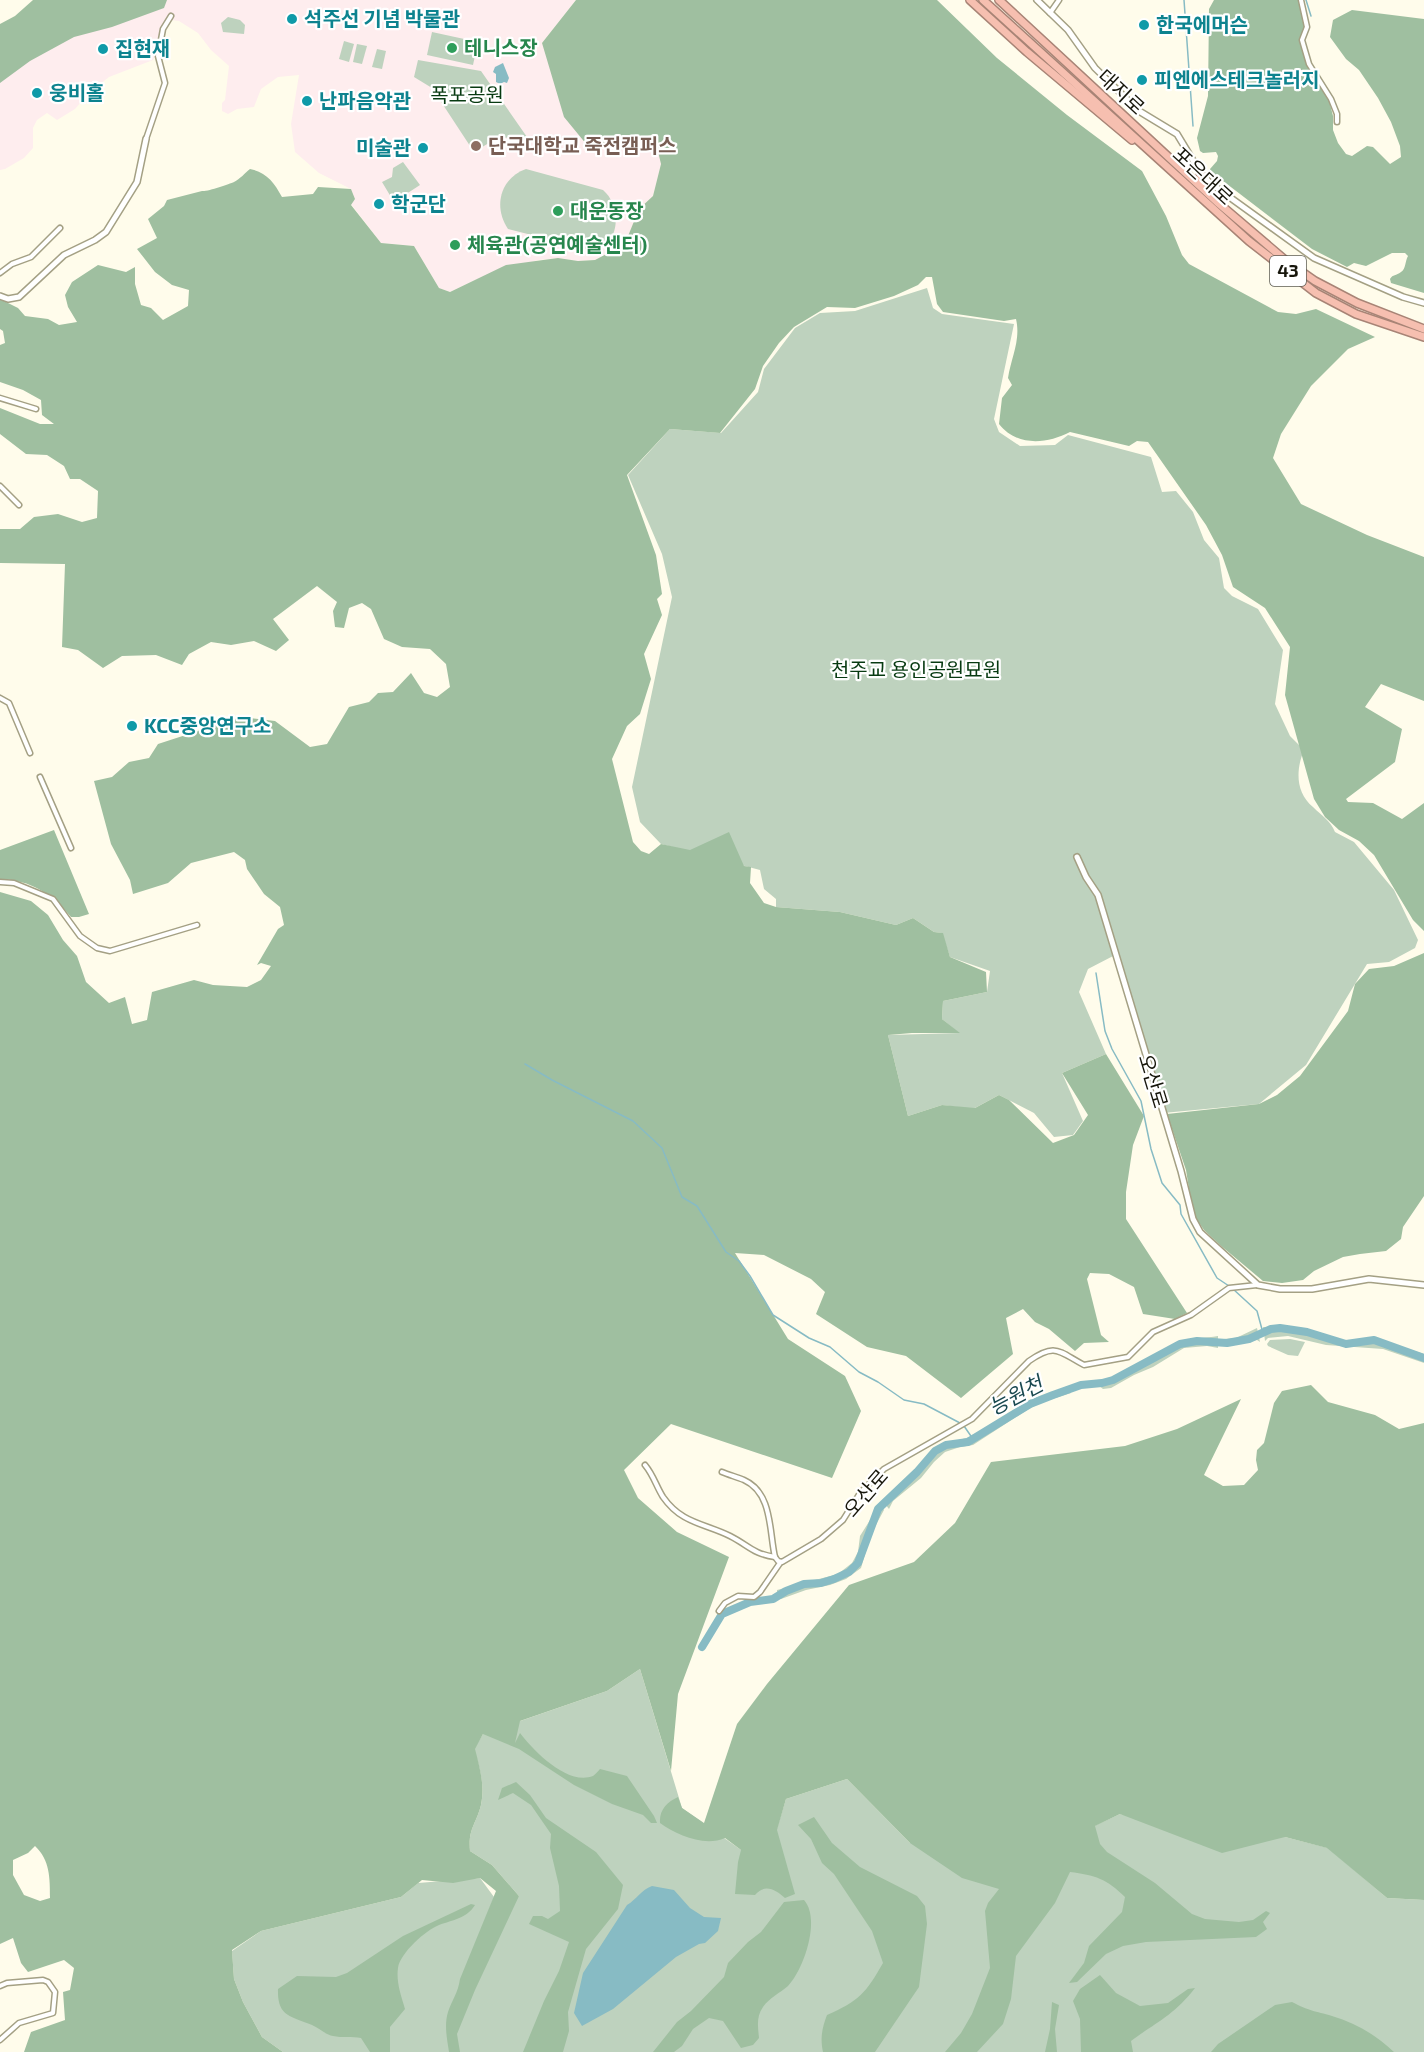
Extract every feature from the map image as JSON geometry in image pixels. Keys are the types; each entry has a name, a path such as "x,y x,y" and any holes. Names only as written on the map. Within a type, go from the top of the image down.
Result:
{"highway":[{"path":"970,0 1114,127 1173,170"},
{"name":"포은대로","path":"983,0 1249,241 1316,293 1356,314 1424,337"},
{"name":"포은대로","path":"999,0 1216,202 1286,260 1315,281 1356,303 1424,329"},
{"path":"1200,172 1202,181 1216,202"}],"street":[{"name":"대지로","path":"1036,0 1068,30 1095,68 1139,111 1177,134 1200,172 1210,183 1314,258 1403,297 1424,303"},
{"path":"1050,13 1059,0"},
{"path":"1301,0 1307,27 1302,39 1309,64 1331,99 1337,114 1337,122"},
{"path":"0,296 8,299 19,297 64,255 106,232 136,182 146,139 165,83 158,56 163,29 171,16"},
{"path":"0,273 12,264 31,257 60,228"},
{"path":"0,398 36,409"},
{"path":"0,486 19,505"},
{"path":"0,698 9,703 30,753"},
{"path":"40,777 71,848"},
{"name":"오산로","path":"1077,857 1098,895 1180,1171 1192,1220 1203,1236 1258,1285"},
{"path":"0,882 14,883 53,899 80,936 97,948 110,951 197,925"},
{"path":"1258,1285 1280,1289 1312,1289 1369,1279 1424,1285"},
{"name":"오산로","path":"719,1611 725,1603 738,1596 754,1597 780,1563 821,1539 843,1520 860,1493 884,1469 972,1419 1009,1380 1039,1354 1047,1350 1058,1349 1084,1365 1128,1357 1153,1332 1191,1315 1232,1287 1258,1285"},
{"path":"645,1465 656,1479 663,1497 686,1519 731,1536 759,1555 775,1557"},
{"path":"722,1472 745,1480 757,1491 768,1511 775,1557 780,1563"},
{"path":"0,1986 7,1983 44,1980 51,1984 55,1992 53,2013 19,2024 0,2040"}],"shaded area":[{"name":"단국대학교 죽전캠퍼스","path":"109,0 576,0 542,43 587,145 655,135 661,164 653,196 639,209 626,241 595,260 578,261 558,258 538,260 475,280 450,292 439,288 414,246 381,243 351,204 355,199 351,189 319,173 295,152 291,124 299,75 278,77 261,89 254,107 237,109 228,114 222,111 222,103 225,100 229,66 211,50 198,33 179,21 171,20 163,27 156,42 156,53 153,60 109,77 89,93 75,109 57,120 47,113 37,120 33,128 33,148 24,158 0,170 0,73"}],"green space":[{"path":"33,0 167,0 164,8 112,27 74,37 30,61 0,83 0,24 15,16"},
{"path":"576,0 937,0 997,58 1067,115 1142,171 1166,216 1182,255 1189,264 1278,312 1296,314 1316,309 1375,337 1348,349 1311,386 1281,434 1273,458 1301,504 1367,535 1424,557 1424,701 1381,684 1365,707 1402,729 1395,762 1346,799 1348,802 1373,803 1402,819 1424,803 1424,931 1413,920 1374,855 1359,841 1339,830 1325,817 1314,799 1285,695 1290,647 1265,608 1233,587 1222,555 1206,525 1148,442 1137,441 1129,446 1070,432 1052,439 1033,441 1014,437 1006,431 999,424 1002,398 1012,385 1008,378 1016,342 1016,319 1004,321 943,312 937,304 932,277 926,277 918,285 894,296 855,308 827,307 794,327 763,366 755,389 720,433 670,429 627,475 656,555 662,594 657,599 662,615 644,654 651,679 640,714 627,726 612,759 633,842 641,851 649,854 661,844 690,850 729,832 744,866 751,867 750,883 764,903 776,907 840,912 896,925 913,918 934,932 943,933 950,957 986,972 987,992 943,1001 942,1019 960,1033 888,1035 908,1116 942,1105 975,1108 999,1095 1009,1100 1053,1143 1074,1135 1088,1115 1062,1073 1106,1054 1144,1116 1133,1145 1126,1192 1126,1219 1187,1313 1175,1319 1143,1314 1134,1287 1109,1274 1090,1273 1087,1279 1101,1335 1109,1342 1084,1343 1075,1351 1049,1329 1035,1322 1023,1309 1006,1318 1013,1354 961,1398 906,1356 867,1347 816,1314 825,1292 811,1279 764,1255 735,1253 788,1339 845,1376 861,1411 832,1478 671,1424 624,1470 638,1498 677,1532 729,1557 678,1694 671,1771 640,1669 607,1691 520,1721 515,1743 520,1733 542,1757 572,1776 583,1778 593,1776 600,1769 627,1776 657,1823 651,1823 643,1815 612,1804 574,1785 519,1749 483,1734 475,1749 482,1791 481,1805 470,1837 470,1851 492,1865 519,1896 457,2034 460,2052 449,2052 446,2032 447,2017 496,1891 480,1878 453,1883 422,1880 401,1897 261,1931 232,1950 234,1979 243,2002 262,2037 283,2052 24,2052 31,2032 65,2020 63,1992 70,1990 74,1968 64,1960 28,1972 21,1963 13,1938 0,1944 0,892 31,901 48,915 63,940 77,956 86,982 109,1003 125,997 132,1024 147,1020 152,992 194,980 213,985 247,987 261,980 271,966 261,963 257,965 278,929 284,925 280,907 264,894 247,869 245,860 234,852 191,863 168,883 133,894 130,880 111,844 94,781 112,777 129,762 149,758 158,744 241,717 275,721 310,747 327,744 349,707 369,702 378,693 393,692 411,673 424,693 437,697 450,687 446,664 430,649 402,647 384,639 371,609 362,603 349,608 344,628 335,627 333,611 337,602 317,586 273,619 289,640 276,651 254,641 231,645 211,642 189,654 182,665 156,655 122,656 103,668 78,650 62,647 65,564 0,563 0,529 20,529 34,517 58,514 82,522 97,518 98,491 80,479 70,479 64,466 47,455 26,454 0,434 0,408 40,424 54,424 42,415 41,400 23,390 0,382 0,345 5,343 3,331 0,329 0,299 18,308 25,316 48,319 59,325 77,322 68,307 65,295 72,282 98,265 126,272 135,267 135,284 141,305 151,308 163,320 188,306 189,290 172,285 155,272 137,249 157,238 148,219 164,206 167,200 231,183 250,169 269,179 282,197 313,194 318,187 351,189 355,199 351,205 381,243 414,246 439,288 450,292 506,265 558,258 578,261 595,260 626,241 639,209 653,196 661,164 654,135 587,145 564,117 542,43","holes":["35,1846 46,1863 50,1883 50,1898 40,1901 24,1895 13,1875 13,1860 28,1853"]},
{"path":"1214,0 1299,0 1305,28 1300,40 1306,64 1329,100 1333,116 1333,130 1338,143 1346,154 1352,156 1367,146 1373,147 1390,164 1401,157 1400,146 1391,122 1359,70 1346,59 1330,37 1333,20 1352,10 1424,19 1424,293 1391,283 1391,277 1404,269 1408,256 1405,253 1392,253 1366,266 1354,263 1347,267 1312,249 1210,171 1218,156 1216,152 1203,153 1200,151 1197,138 1208,96 1209,9"},
{"path":"228,17 240,20 245,25 244,34 223,32 221,23"},
{"name":"테니스장","path":"432,32 478,42 473,65 427,55"},
{"path":"344,41 354,44 349,62 339,59"},
{"path":"357,44 367,46 362,64 353,62"},
{"path":"377,49 386,51 382,69 372,67"},
{"name":"폭포공원","path":"418,60 481,71 527,137 497,138 474,152 432,88 414,77"},
{"path":"403,162 420,185 394,202 382,182 392,177 393,168"},
{"name":"대운동장","path":"526,169 603,190 614,206 616,216 613,235 608,242 601,248 591,250 508,229 501,212 502,194 510,179"},
{"name":"천주교 용인공원묘원","path":"927,288 933,308 942,314 1014,324 994,419 999,432 1020,446 1055,445 1068,435 1151,457 1162,492 1176,491 1193,512 1204,540 1219,558 1224,588 1232,596 1258,609 1283,650 1275,704 1290,736 1304,750 1299,772 1303,794 1335,832 1354,842 1394,890 1418,940 1415,948 1389,962 1367,964 1306,1065 1259,1104 1163,1113 1115,955 1088,969 1079,992 1106,1054 1062,1073 1083,1121 1073,1135 1054,1137 1034,1113 999,1095 973,1109 942,1105 908,1116 888,1035 959,1033 942,1019 943,1001 987,992 990,971 950,957 942,933 934,932 913,918 896,925 840,912 776,907 776,899 764,889 760,870 661,844 640,822 632,787 672,597 662,554 628,475 670,429 721,433 758,392 764,369 795,328 820,313 855,311"},
{"path":"54,830 89,914 71,917 48,895 31,885 0,879 0,850"},
{"path":"1424,953 1424,1196 1403,1227 1401,1239 1386,1251 1343,1257 1314,1271 1303,1280 1282,1283 1263,1281 1204,1230 1193,1214 1186,1170 1167,1114 1259,1104 1277,1095 1300,1076 1348,1011 1355,984 1369,969 1394,966"},
{"path":"1263,1327 1280,1327 1306,1331 1346,1343 1375,1338 1424,1354 1424,1356 1374,1339 1346,1344 1307,1332 1280,1328 1264,1332"},
{"path":"1257,1328 1260,1342 1257,1340 1223,1346 1224,1339 1236,1338"},
{"path":"1279,1329 1306,1333 1346,1345 1374,1341 1424,1359 1424,1363 1383,1349 1326,1345 1288,1336 1268,1338 1265,1341 1264,1333"},
{"path":"1218,1336 1218,1342 1191,1342 1179,1345 1149,1360 1180,1342"},
{"path":"1290,1339 1305,1342 1298,1356 1288,1355 1267,1344 1270,1340"},
{"path":"1197,1342 1218,1343 1218,1348 1207,1346 1184,1348 1111,1388 1103,1389 1098,1385 1123,1377 1171,1351"},
{"path":"1311,1385 1328,1402 1375,1415 1399,1429 1424,1423 1424,1900 1387,1898 1327,1848 1285,1837 1222,1853 1120,1814 1095,1826 1100,1844 1107,1852 1155,1883 1192,1914 1205,1919 1239,1922 1253,1920 1266,1911 1270,1913 1263,1922 1267,1929 1256,1937 1146,1942 1123,1946 1106,1954 1077,1982 1069,1983 1084,1963 1089,1946 1122,1912 1125,1897 1100,1879 1070,1872 1055,1903 1016,1956 1011,1999 1003,2024 977,2052 945,2052 961,2033 972,2014 990,1968 985,1911 999,1889 962,1878 910,1843 847,1779 786,1799 777,1830 795,1894 785,1898 770,1889 763,1889 755,1895 735,1894 741,1850 725,1838 708,1841 691,1838 674,1832 660,1823 664,1807 678,1797 682,1808 704,1823 737,1724 767,1684 849,1585 914,1562 955,1523 991,1462 1125,1446 1177,1429 1241,1399 1204,1475 1223,1486 1244,1485 1258,1470 1257,1450 1264,1443 1274,1403 1282,1391"},
{"path":"1070,1388 1030,1404 975,1437 972,1435 985,1430 1028,1402"},
{"path":"1068,1391 1071,1393 1040,1403 1027,1410 973,1445 945,1452 921,1478 893,1501 889,1509 885,1504 898,1491 884,1502 932,1451 947,1443 970,1437 972,1439 948,1444 937,1450 926,1460 907,1483 935,1452 946,1446 968,1443 1031,1405"},
{"path":"882,1507 884,1510 871,1534 861,1568 846,1579 830,1585 781,1599 779,1597 796,1589 837,1578 847,1572 861,1556 878,1510"},
{"path":"877,1509 862,1552 850,1569 830,1580 806,1584 777,1594 777,1590 838,1574 852,1563 858,1552 860,1536"},
{"path":"640,1669 682,1808 758,1862 773,1841 786,1799 847,1779 910,1843 1077,1834 1120,1814 1285,1837 1328,1848 1387,1898 1424,1900 1424,2052 283,2052 262,2037 243,2002 234,1979 232,1951 261,1931 401,1897 418,1883 480,1878 494,1897 487,1915 519,1896 492,1865 470,1851 470,1837 481,1805 482,1791 480,1770 474,1749 483,1734 607,1691"},
{"path":"516,1782 530,1795 546,1818 596,1852 623,1885 618,1909 586,1949 568,2012 569,2031 563,2052 523,2052 559,1971 569,1942 529,1924 533,1916 548,1919 560,1911 559,1886 550,1848 551,1834 531,1805 513,1793 498,1800 502,1788"},
{"path":"814,1817 832,1843 860,1867 917,1896 925,1906 927,1924 919,1987 875,2052 823,2052 822,2033 827,2015 861,1995 883,1963 872,1931 834,1874 822,1863 811,1839 798,1825"},
{"path":"804,1900 809,1908 811,1919 811,1931 805,1956 788,1986 763,2007 758,2022 759,2038 753,2045 741,2048 723,2021 709,2018 693,2029 682,2046 674,2052 653,2052 677,2022 724,1977 728,1963 761,1932 784,1902"},
{"path":"471,1904 475,1905 464,1916 434,1928 421,1937 403,1956 398,1968 398,1978 405,2009 390,2027 390,2052 370,2052 361,2038 336,2037 328,2034 287,2014 280,2005 278,1989 297,1976 336,1977 347,1973 403,1936"},
{"path":"1100,1975 1116,1993 1140,2006 1168,2003 1188,1989 1195,1988 1172,2012 1131,2041 1133,2052 1081,2052 1080,2019 1073,2001 1080,1989"},
{"path":"1052,2002 1059,2005 1055,2029 1057,2052 1045,2052 1050,2029"},
{"path":"1292,2002 1357,2026 1373,2035 1394,2052 1211,2052 1218,2044 1275,2005"}],"water":[{"path":"503,63 509,78 507,83 500,84 496,82 496,74 493,72 495,67"},
{"path":"652,1886 674,1890 690,1908 704,1917 721,1918 718,1931 705,1943 676,1957 613,2009 582,2026 574,2013 583,1973 627,1905"}],"waterway":[{"path":"1184,0 1193,126"},
{"path":"1306,0 1311,16"},
{"path":"1096,973 1105,1031 1112,1049 1141,1101 1151,1149 1162,1183 1180,1205 1181,1214 1217,1278 1229,1286"},
{"path":"525,1064 633,1121 662,1148 682,1197 697,1206 726,1252 739,1261 750,1276 773,1315 809,1338 830,1347 859,1372 904,1400 924,1404 960,1423"},
{"path":"1233,1289 1257,1311 1263,1333"},
{"name":"능원천","path":"702,1647 722,1614 750,1602 773,1599 804,1584 821,1583 849,1572 858,1563 878,1509 917,1472 935,1451 946,1445 968,1442 1030,1404 1081,1385 1113,1380 1180,1344 1197,1341 1227,1343 1249,1339 1271,1329 1307,1332 1346,1344 1374,1340 1424,1358"},
{"path":"964,1426 973,1439"}],"place":[{"name":"석주선 기념 박물관","path":"292,19"},
{"name":"한국에머슨","path":"1144,25"},
{"name":"테니스장","path":"452,48"},
{"name":"집현재","path":"103,49"},
{"name":"피엔에스테크놀러지","path":"1142,80"},
{"name":"웅비홀","path":"37,93"},
{"name":"난파음악관","path":"307,101"},
{"name":"단국대학교 죽전캠퍼스","path":"476,146"},
{"name":"미술관","path":"423,148"},
{"name":"학군단","path":"379,204"},
{"name":"대운동장","path":"558,211"},
{"name":"체육관(공연예술센터)","path":"455,245"},
{"name":"KCC중앙연구소","path":"132,726"}]}
